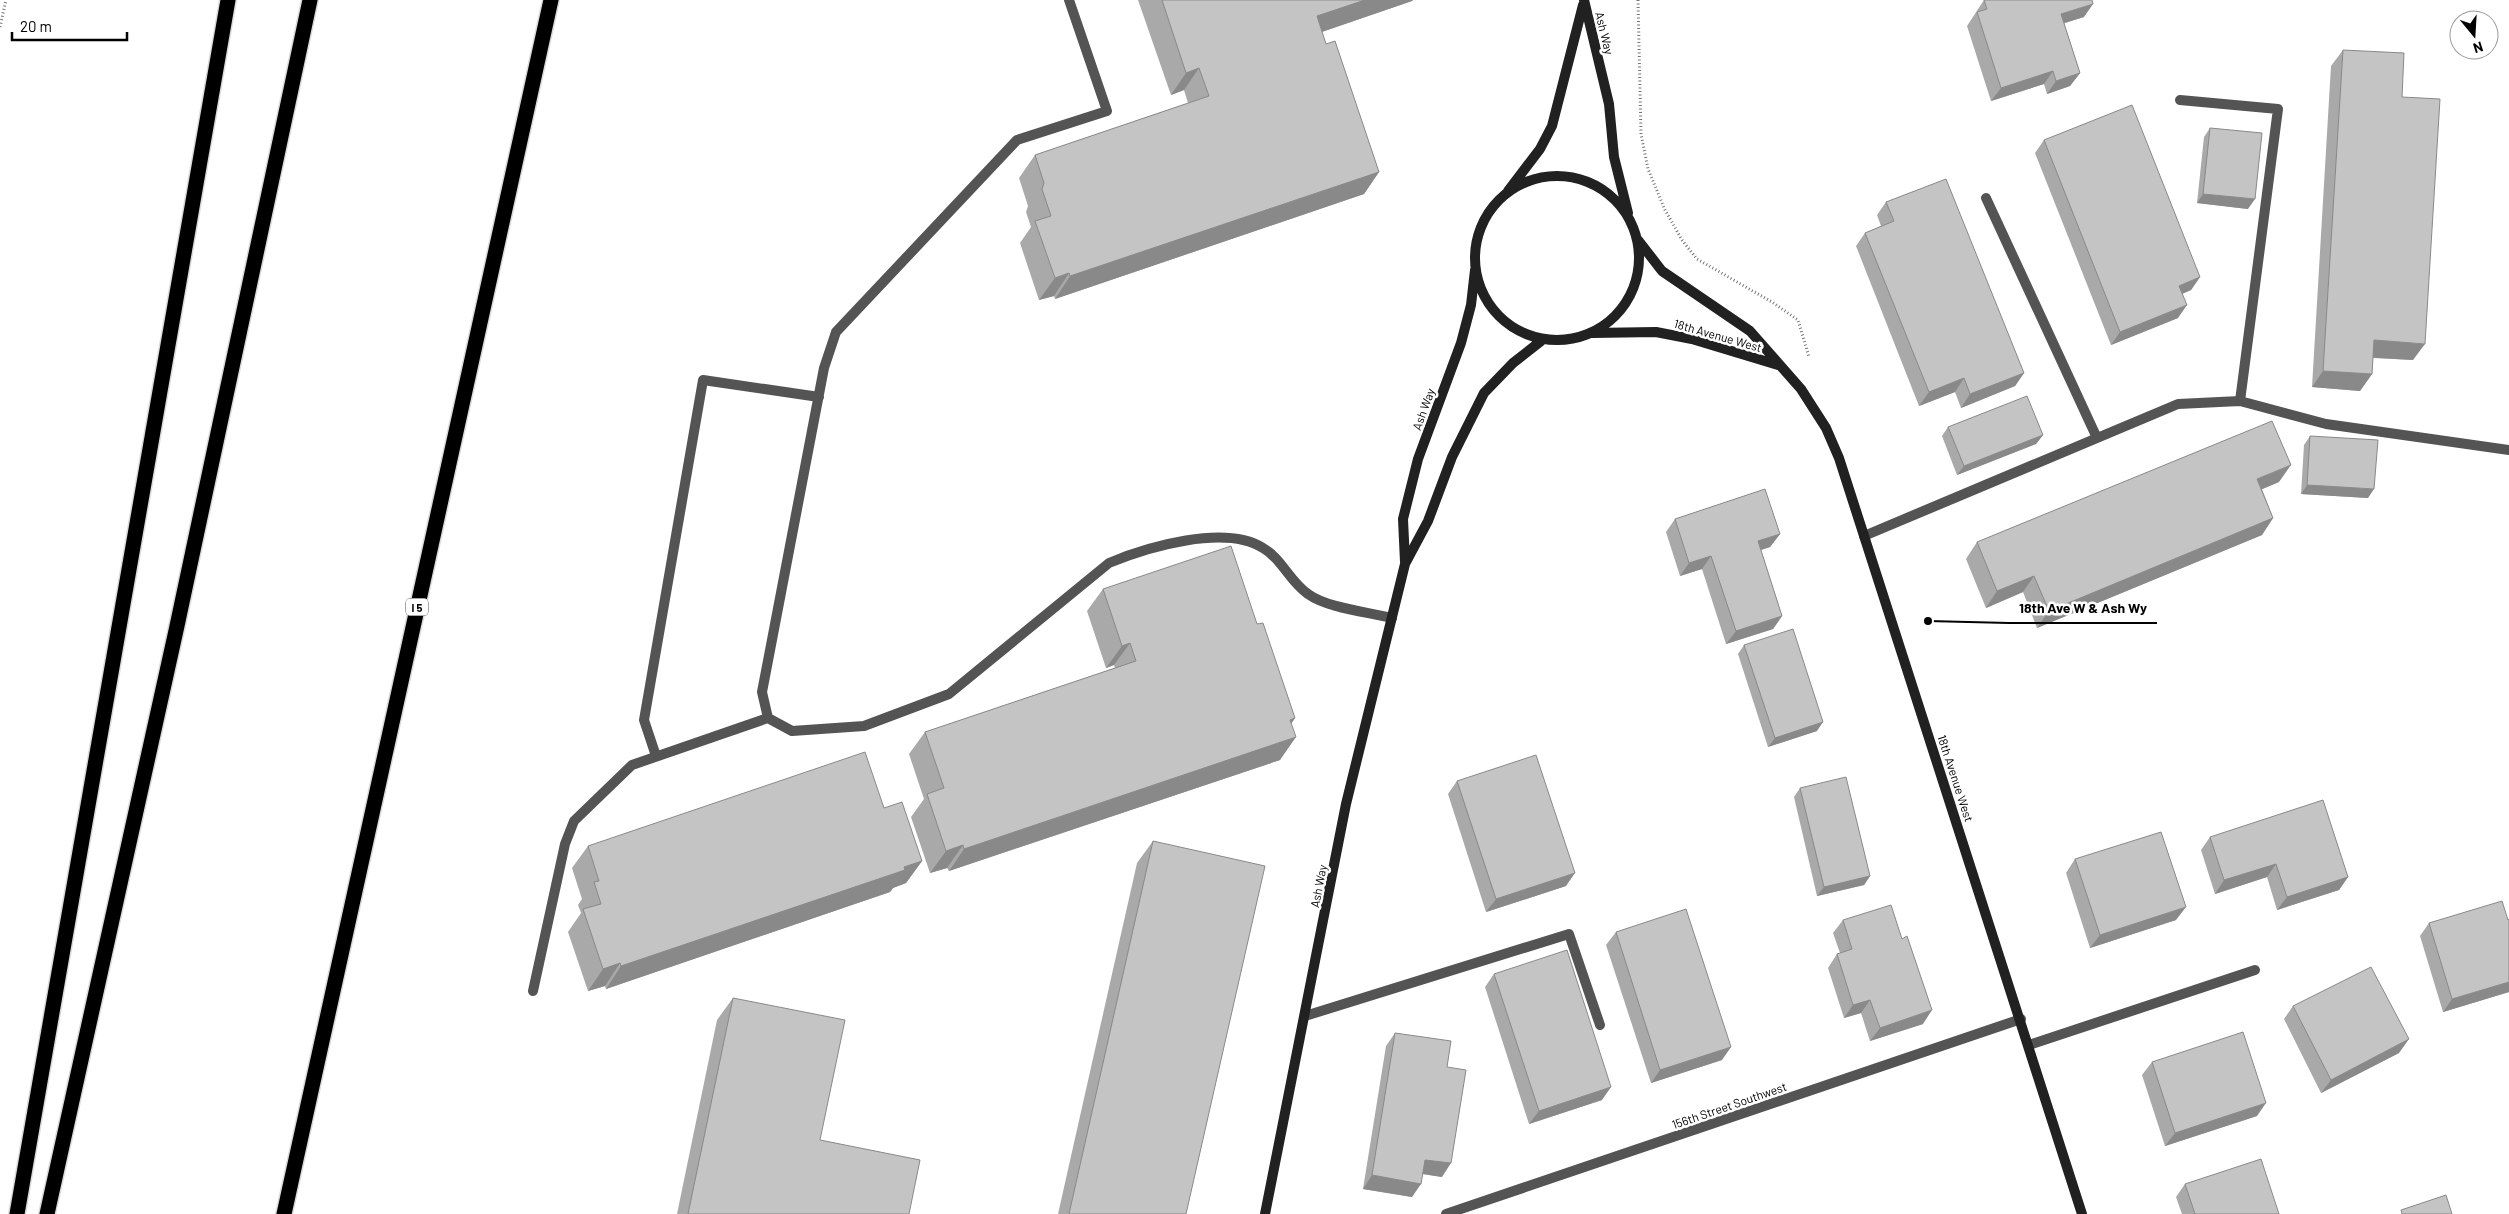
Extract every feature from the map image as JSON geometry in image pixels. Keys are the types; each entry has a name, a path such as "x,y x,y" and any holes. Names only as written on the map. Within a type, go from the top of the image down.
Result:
{"highway":[{"path":"17,1214 228,0"},
{"path":"47,1214 179,617 310,0"},
{"name":"I 5","path":"284,1214 551,0"}],"street":[{"path":"768,718 762,692 818,397 824,368 836,332 1017,140 1107,111 1069,0"},
{"name":"Ash Way","path":"1505,195 1540,149 1552,126 1584,1"},
{"name":"Ash Way","path":"1584,1 1609,104 1614,157 1629,217"},
{"path":"2180,100 2278,108 2240,401"},
{"path":"1555,175 1576,175 1596,183 1613,197 1629,217 1638,240 1638,269 1631,295 1615,318 1591,333 1562,341 1541,341 1518,332 1497,315 1483,292 1476,264 1478,239 1487,216 1505,195 1530,181 1555,175"},
{"path":"1986,198 2097,438"},
{"name":"18th Avenue West","path":"1638,240 1662,271 1750,331 1801,389 1826,428 1839,458 2021,1019 2082,1214"},
{"name":"Ash Way","path":"1405,564 1403,520 1418,459 1460,343 1471,305 1476,264"},
{"name":"18th Avenue West","path":"1591,333 1656,332 1692,339 1778,365"},
{"name":"Ash Way","path":"1264,1214 1346,804 1405,564 1428,522 1452,457 1484,394 1513,362 1541,341"},
{"path":"656,756 644,720 703,380 818,397"},
{"path":"1864,536 2178,404 2240,401 2326,424 2509,450"},
{"path":"533,991 565,844 574,821 632,765 768,718 792,731 864,726 949,694 1109,563 1130,554 1210,536 1234,539 1262,547 1277,559 1307,594 1323,601 1392,618"},
{"path":"1305,1016 1569,934 1600,1025"},
{"path":"2029,1045 2255,970"},
{"name":"156th Street Southwest","path":"1446,1214 2021,1019"}],"path":[{"path":"0,26 6,0"},
{"path":"1638,0 1638,104 1641,134 1648,169 1665,210 1682,240 1697,259 1772,302 1798,320"}],"building":[{"path":"1162,0 1365,0 1317,16 1326,44 1335,41 1379,172 1070,276 1069,273 1055,278 1035,221 1051,216 1042,189 1044,183 1035,155 1209,96 1199,68 1186,73"},
{"path":"1984,0 2092,0 2093,4 2061,14 2080,73 2056,81 2053,71 2001,88 1977,12 1987,9"},
{"path":"2343,50 2404,53 2402,97 2440,99 2425,344 2374,340 2372,374 2323,371"},
{"path":"2132,105 2200,277 2179,286 2187,305 2120,332 2044,140"},
{"path":"2210,128 2262,133 2255,199 2203,194"},
{"path":"1946,179 2024,373 1970,394 1964,378 1929,392 1865,233 1894,221 1886,202"},
{"path":"2027,396 2043,435 1964,466 1948,427"},
{"path":"2272,421 2291,465 2257,479 2273,518 2049,611 2034,576 1997,591 1977,542"},
{"path":"2310,436 2378,440 2374,489 2307,485"},
{"path":"1765,489 1780,534 1758,541 1782,616 1736,631 1711,556 1689,563 1675,519"},
{"path":"1231,546 1257,624 1263,623 1295,718 1290,720 1296,737 964,849 963,845 946,851 927,794 944,788 925,732 1136,661 1130,643 1122,646 1103,589"},
{"path":"1793,629 1823,722 1775,738 1744,645"},
{"path":"865,752 884,808 902,802 922,861 904,867 905,870 621,966 620,963 603,969 583,909 601,904 594,882 599,881 588,846"},
{"path":"1536,755 1575,873 1496,899 1457,781"},
{"path":"1846,777 1870,876 1824,887 1800,788"},
{"path":"2323,800 2348,877 2287,897 2276,864 2224,880 2210,837"},
{"path":"2161,832 2186,907 2100,935 2075,859"},
{"path":"1153,841 1265,866 1186,1214 1069,1214"},
{"path":"2502,901 2509,919 2509,982 2452,999 2429,923"},
{"path":"1891,905 1902,939 1907,936 1932,1010 1880,1028 1870,1000 1853,1005 1837,954 1852,949 1843,920"},
{"path":"1686,909 1731,1047 1660,1070 1616,932"},
{"path":"1567,950 1611,1087 1539,1111 1494,974"},
{"path":"2371,967 2409,1039 2331,1080 2293,1006"},
{"path":"733,998 845,1020 820,1140 920,1160 909,1214 688,1214"},
{"path":"2243,1032 2266,1103 2175,1133 2152,1062"},
{"path":"1395,1033 1451,1041 1447,1067 1466,1070 1451,1163 1425,1160 1421,1184 1372,1175"},
{"path":"2261,1159 2279,1214 2195,1214 2185,1184"},
{"path":"2446,1195 2452,1214 2402,1214 2401,1210"}],"place":[{"name":"18th Ave W & Ash Wy","path":"1928,621"}]}
